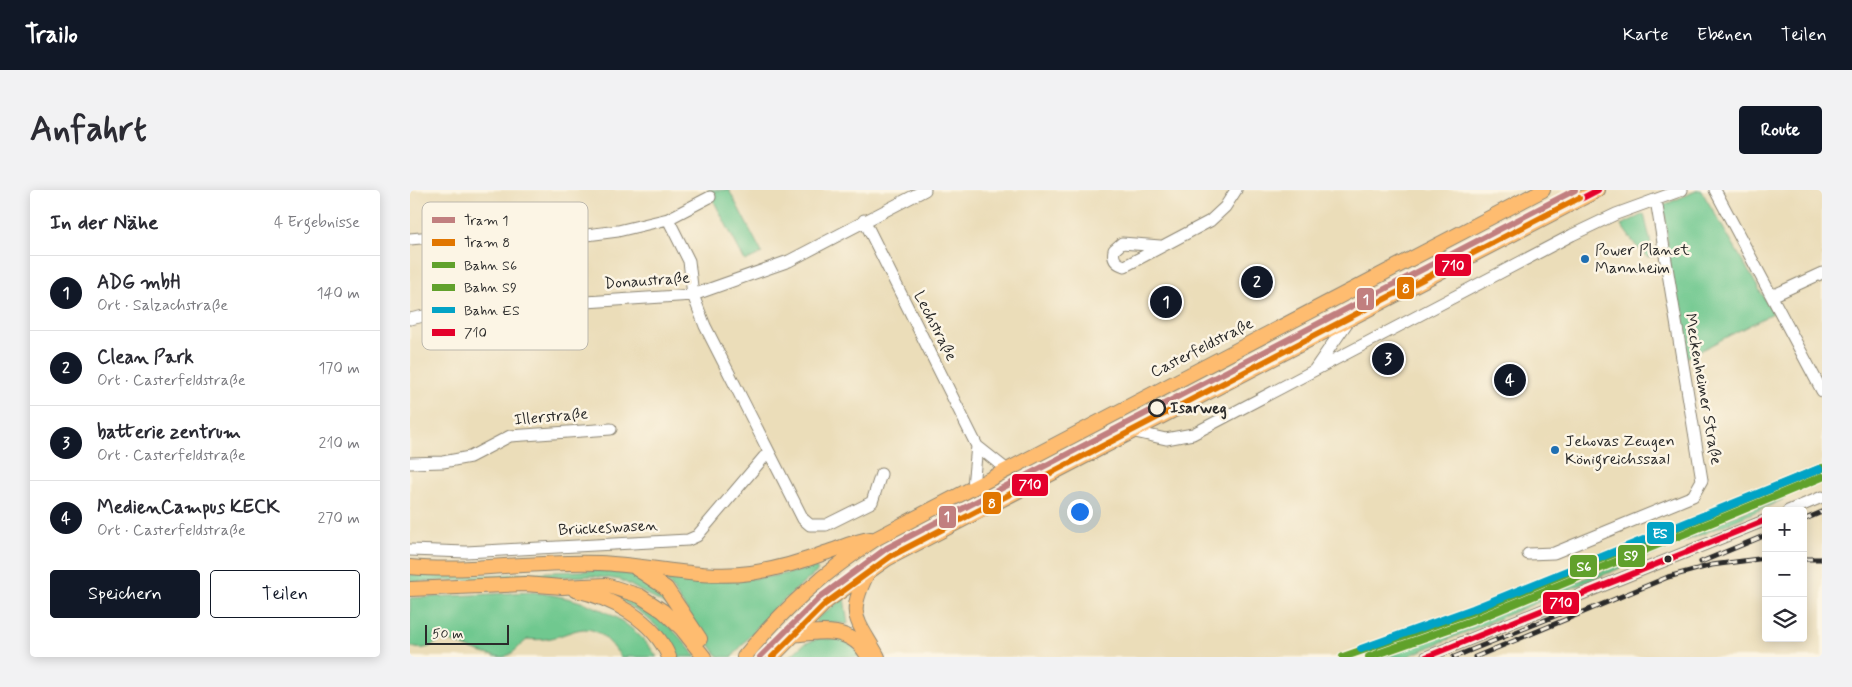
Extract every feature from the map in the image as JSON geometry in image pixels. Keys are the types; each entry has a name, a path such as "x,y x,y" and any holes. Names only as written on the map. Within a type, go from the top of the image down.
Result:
{"main road":[{"name":"Casterfeldstraße","path":"744,657 775,619 799,596 849,556 877,538 973,486 1543,190"},
{"path":"772,657 827,601 868,571 912,546 1135,432 1598,190"},
{"path":"410,567 452,568 571,562 720,574 750,573 787,565 852,542 877,538"},
{"path":"632,566 653,577 666,588 713,657"},
{"path":"868,571 856,595 854,605 856,621 878,657"},
{"path":"410,590 525,584 562,587 606,584 640,596 663,611 682,629 704,657"},
{"path":"562,587 590,594 624,608 650,629 669,657"},
{"path":"792,635 834,631 849,637 864,649 868,657"}],"street":[{"name":"Donaustraße","path":"588,301 693,295 789,261 924,190"},
{"path":"1160,246 1210,221 1225,207 1236,190"},
{"path":"1135,432 1166,439 1193,434 1572,235 1682,190"},
{"path":"1715,190 1822,391"},
{"path":"588,235 618,231 668,219 710,197"},
{"name":"Meckenheimer Straße","path":"1528,554 1554,553 1693,496 1699,489 1702,480 1656,200"},
{"path":"668,219 689,261 693,295 705,326 803,518 810,525 818,527 872,502 880,474"},
{"name":"Lechstraße","path":"864,220 977,446 1006,469"},
{"path":"1772,296 1822,273"},
{"path":"1314,370 1349,320"},
{"name":"Illerstraße","path":"410,463 443,462 470,457 510,436 611,429"},
{"path":"973,486 977,446"},
{"name":"Brückeswasen","path":"410,550 466,552 688,540 697,536 764,457 770,454"},
{"path":"1798,507 1822,497"},
{"path":"1426,657 1762,522"}],"green space":[{"path":"708,190 729,190 762,253 745,261"},
{"path":"1701,190 1773,313 1686,358 1670,268 1664,205"},
{"path":"1644,214 1654,256 1648,257 1636,246 1621,225"},
{"path":"1785,495 1782,500 1762,507 1762,509 1734,521 1406,657 1381,657 1547,594"},
{"path":"815,567 818,571 772,610 732,657 719,657 666,579 759,578"},
{"path":"604,570 635,576 643,580 664,598 671,608 621,580 592,576 410,582 410,574 447,576"},
{"path":"601,591 631,600 655,614 676,633 696,657 677,657 672,646 656,625 624,602"},
{"path":"532,592 569,598 602,610 632,629 657,657 621,657 608,641 597,632 587,629 556,637 528,639 513,652 503,657 481,653 443,638 424,648 410,646 410,598"},
{"path":"844,598 848,624 817,623 815,620"},
{"path":"820,638 845,640 864,657 789,657 804,644"}],"railway":[{"path":"1807,518 1822,512"},
{"path":"1701,562 1762,537"},
{"path":"1475,657 1668,577 1712,565 1762,559"},
{"path":"1807,559 1822,559"},
{"path":"1454,657 1560,614"}],"tram line":[{"name":"1","path":"760,657 819,598 887,548 1575,190"},
{"name":"8","path":"772,657 825,604 891,556 1579,198"}],"rail line":[{"name":"S6","path":"1343,657 1474,611 1822,468"},
{"name":"ES","path":"1361,649 1473,609 1819,469"},
{"name":"S9","path":"1369,657 1477,619 1822,477"}],"transit line":[{"name":"710","path":"772,657 827,601 887,559 1598,190"},
{"name":"710","path":"1426,657 1762,522"}],"place":[{"name":"Power Planet Mannheim","path":"1585,259"},
{"name":"Clean Park","path":"1257,282"},
{"name":"ADG mbH","path":"1166,302"},
{"name":"batterie zentrum","path":"1388,359"},
{"name":"MedienCampus KECK","path":"1510,380"},
{"name":"Isarweg","path":"1157,408"},
{"name":"Jehovas Zeugen Königreichssaal","path":"1555,450"}]}
